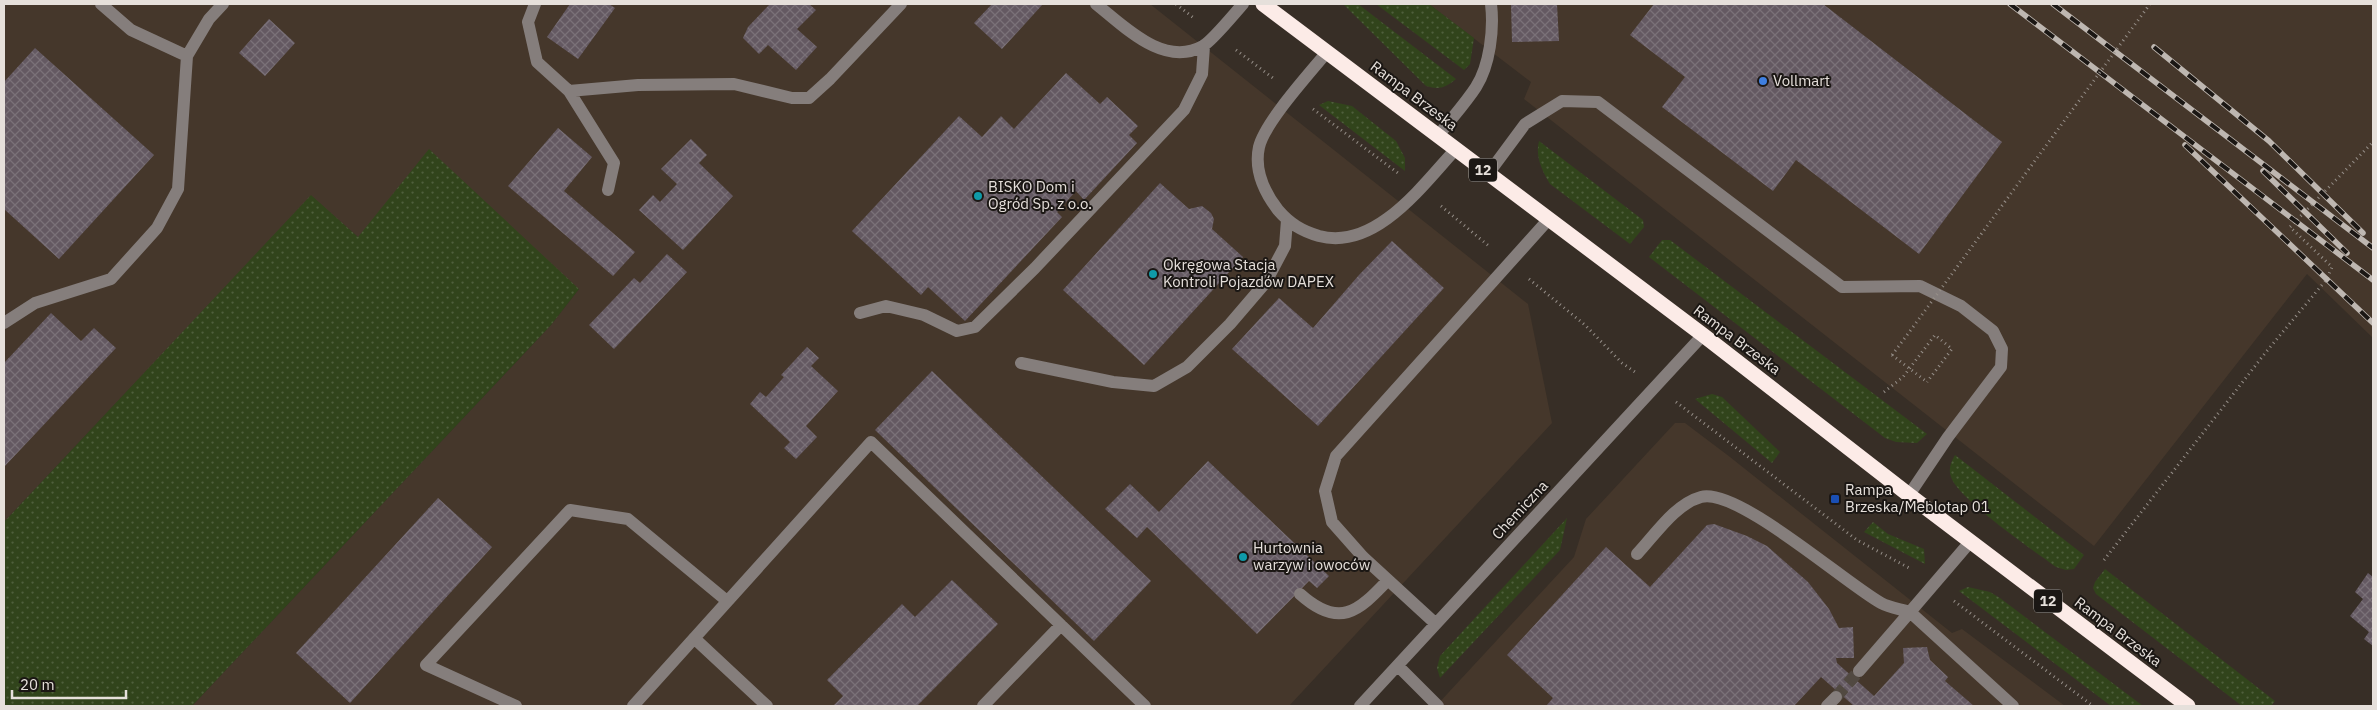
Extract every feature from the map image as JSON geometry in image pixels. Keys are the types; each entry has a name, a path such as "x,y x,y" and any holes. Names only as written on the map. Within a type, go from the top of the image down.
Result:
{"highway":[{"name":"Rampa Brzeska","path":"1263,4 1703,335 1970,542 2188,706"}],"street":[{"path":"102,4 131,30 186,56"},
{"path":"4,323 35,303 111,279 157,228 178,189 186,56 209,19 223,4"},
{"path":"535,4 528,22 537,62 569,91 614,163 608,190"},
{"path":"569,91 638,85 734,84 792,98 808,98 830,79 901,4"},
{"path":"1096,4 1146,43 1180,54 1204,46 1243,4"},
{"path":"1438,136 1477,86 1486,65 1493,18 1491,4"},
{"path":"860,314 886,306 924,315 957,331 975,327 1042,261 1184,110 1202,74 1204,46"},
{"path":"1327,52 1266,129 1259,148 1260,177 1269,198 1287,220 1305,232 1324,238 1346,238 1368,231 1387,219 1419,189 1455,150"},
{"path":"1488,174 1525,124 1562,100 1598,102 1842,287 1920,286 1961,306 1993,331 2002,350 2001,367 1948,437 1909,495"},
{"path":"1021,363 1113,382 1154,386 1187,367 1230,324 1266,282 1284,246 1287,220"},
{"path":"1436,624 1363,557 1332,522 1325,491 1336,456 1548,220"},
{"name":"Chemiczna","path":"1360,706 1703,335"},
{"path":"633,706 871,442 1145,706"},
{"path":"1637,554 1684,503 1703,496 1724,498 1762,518 1858,589 1884,605 1910,612 2014,706"},
{"path":"516,706 426,665 570,510 628,519 728,602"},
{"path":"1859,671 1970,542"},
{"path":"1300,594 1312,605 1330,614 1349,613 1368,601 1388,580"},
{"path":"983,706 1061,625"},
{"path":"694,638 767,706"},
{"path":"1398,666 1438,706"}],"path":[{"path":"1176,4 1419,189 1585,325 1622,363"},
{"path":"1884,392 1903,377 1935,335 1952,349 1926,382 1892,355 2150,4"},
{"path":"2104,560 2266,352 2327,279 2332,267 2290,227 2373,142"},
{"path":"1688,411 1857,540 1914,570 1934,584 2093,706"}],"shaded area":[{"path":"4,4 1150,4 1528,304 1552,423 1289,706 192,706 551,325 579,289 358,237 311,196 4,522"},
{"path":"1429,4 2373,4 2373,338 2307,274 2094,546 1524,99 1531,82"},
{"path":"1675,423 1685,423 1730,457 1952,633 1962,629 2065,706 1436,706 1574,557 1586,519"}],"green space":[{"path":"1343,4 1358,4 1456,79 1442,87 1426,86"},
{"path":"1376,4 1429,4 1474,38 1470,64 1464,70"},
{"path":"1328,101 1352,106 1396,141 1405,158 1405,171 1319,105"},
{"path":"1539,141 1643,220 1644,227 1630,244 1550,184 1540,163"},
{"path":"429,149 579,289 551,325 192,706 4,706 4,522 311,195 358,237"},
{"path":"1662,240 1670,240 1927,434 1917,443 1896,442 1885,438 1649,257"},
{"path":"1712,394 1722,397 1780,452 1772,463 1695,399"},
{"path":"1955,455 2084,555 2074,569 2066,570 2056,567 1981,511 1967,498 1957,487 1950,474 1950,466"},
{"path":"1567,518 1560,550 1440,678 1437,668 1440,656"},
{"path":"1873,522 1888,534 1924,549 1925,564 1864,532"},
{"path":"2105,569 2275,701 2271,706 2242,706 2096,594 2093,588 2095,582"},
{"path":"1968,587 1990,592 2000,598 2143,706 2111,706 1959,591"}],"building":[{"path":"570,4 609,4 615,8 578,59 547,37"},
{"path":"770,4 809,4 816,10 797,29 817,47 796,70 768,45 759,54 743,38 748,27"},
{"path":"992,4 1043,4 1002,49 974,23"},
{"path":"1511,4 1557,4 1559,41 1512,42"},
{"path":"1654,4 1823,4 2002,142 1919,254 1796,160 1773,191 1662,107 1685,77 1630,35"},
{"path":"269,19 295,43 265,76 239,53"},
{"path":"35,48 154,155 59,259 4,209 4,82"},
{"name":"BISKO Dom i Ogród Sp. z o.o.","path":"1066,73 1100,104 1107,97 1138,126 1129,135 1137,143 1084,200 1076,191 1057,212 1062,217 965,321 928,287 921,295 852,231 959,116 982,137 1001,116 1014,129"},
{"path":"558,128 592,157 564,191 635,252 613,276 508,186"},
{"path":"691,139 707,155 699,163 733,196 683,250 639,210 653,195 660,202 677,184 661,169"},
{"name":"Okręgowa Stacja Kontroli Pojazdów DAPEX","path":"1160,183 1189,209 1202,206 1211,213 1214,219 1212,229 1243,257 1144,365 1063,290"},
{"path":"1392,241 1444,288 1318,426 1232,349 1279,298 1313,328 1359,275"},
{"path":"667,254 687,272 614,349 589,325 634,278 640,283"},
{"path":"51,313 81,341 94,328 116,348 4,467 4,363"},
{"path":"807,347 819,358 811,366 838,391 806,426 817,437 796,459 784,448 790,442 750,404 760,392 766,397 784,377 781,375"},
{"path":"932,371 1151,581 1094,641 875,430"},
{"name":"Hurtownia warzyw i owoców","path":"1208,461 1329,576 1317,588 1309,581 1257,634 1147,527 1137,538 1105,509 1130,484 1159,512"},
{"path":"438,498 492,547 350,703 296,653"},
{"path":"1714,524 1747,536 1767,546 1808,582 1829,609 1839,628 1853,627 1854,658 1836,658 1837,663 1874,696 1904,663 1903,648 1927,647 1930,660 1948,677 1945,681 1974,706 1854,706 1821,677 1794,706 1546,706 1553,698 1507,655 1606,547 1650,587 1707,525"},
{"path":"2368,573 2373,577 2373,646 2364,639 2369,632 2350,616 2363,599 2355,592"},
{"path":"952,580 998,624 917,706 833,706 843,696 827,680 902,604 915,617"}],"tunnel":[{"path":"1836,697 1859,671"}],"railway":[{"path":"2010,4 2373,280"},
{"path":"2053,4 2373,248"},
{"path":"2154,47 2269,141 2363,233"},
{"path":"2185,145 2373,323"},
{"path":"2263,171 2347,253"}],"place":[{"name":"Vollmart","path":"1763,81"},
{"name":"BISKO Dom i Ogród Sp. z o.o.","path":"978,196"},
{"name":"Okręgowa Stacja Kontroli Pojazdów DAPEX","path":"1153,274"},
{"name":"Rampa Brzeska/Meblotap 01","path":"1835,499"},
{"name":"Hurtownia warzyw i owoców","path":"1243,557"}]}
